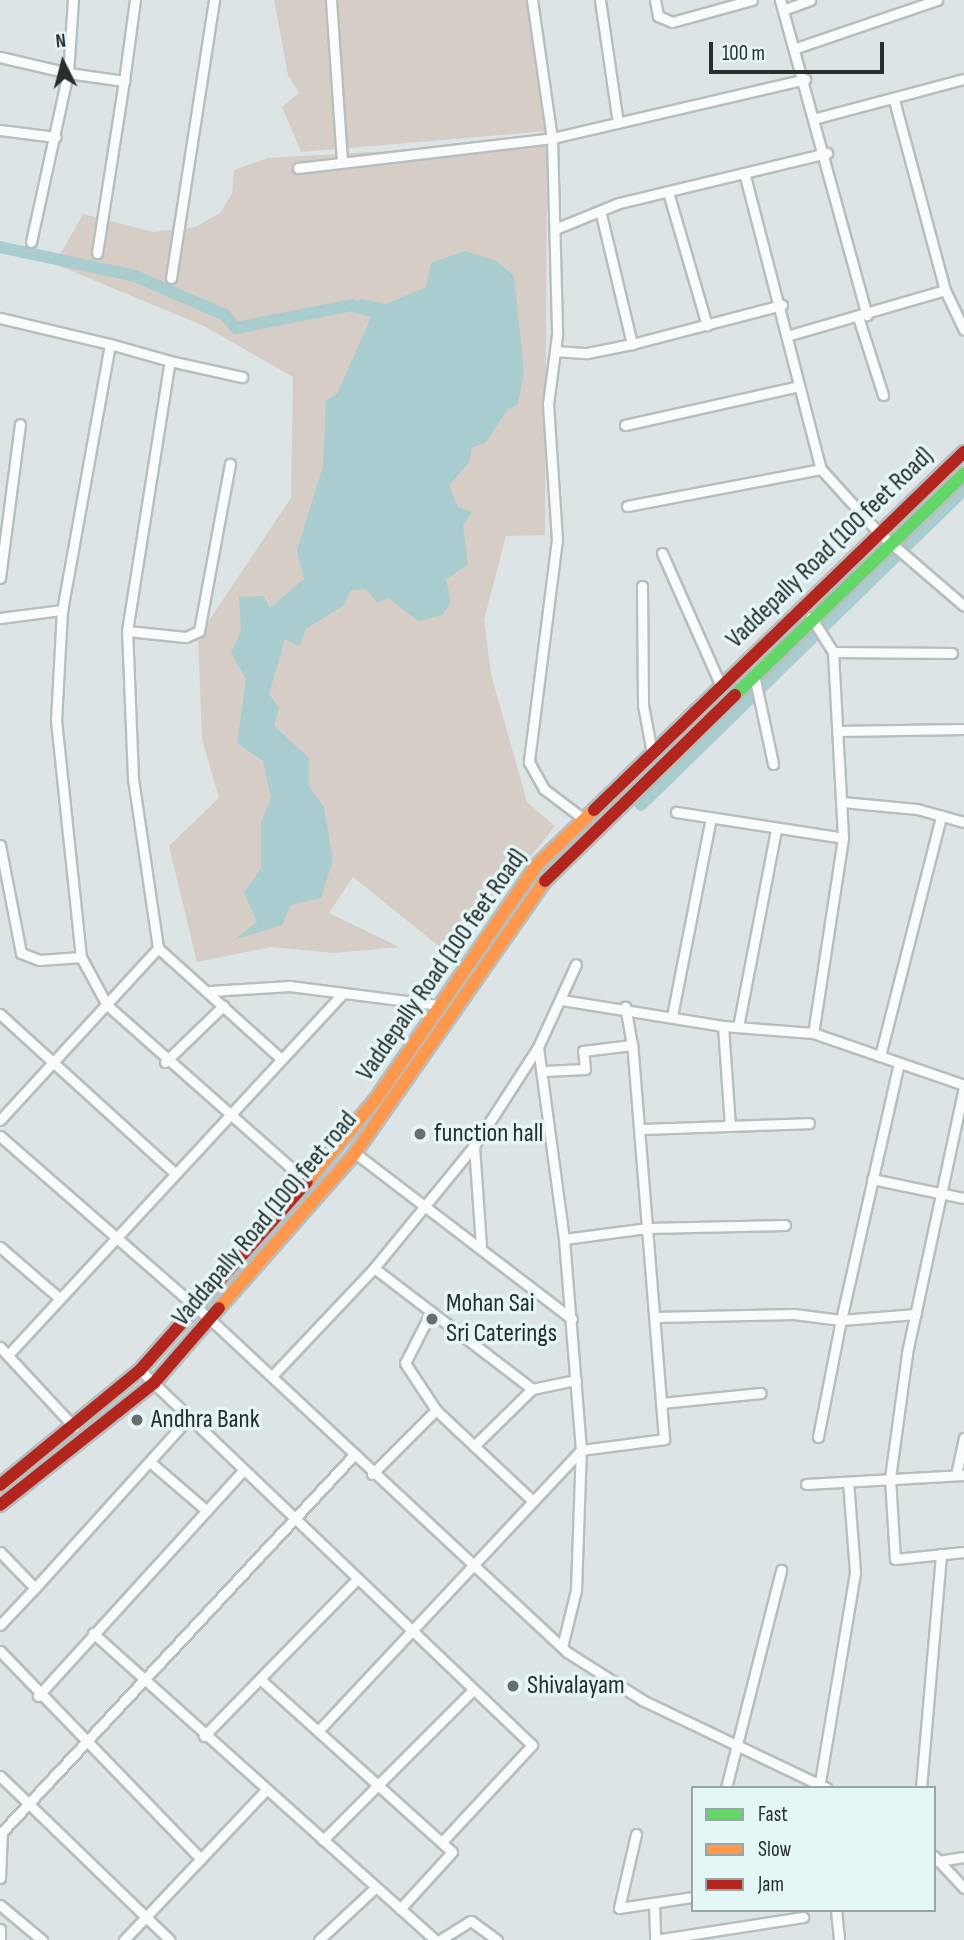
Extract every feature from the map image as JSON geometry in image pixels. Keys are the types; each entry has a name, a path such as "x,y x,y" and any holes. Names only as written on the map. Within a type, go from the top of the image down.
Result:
{"main road":[{"name":"Vaddepally Road (100 feet Road)","path":"0,1485 74,1427 140,1370 199,1310 376,1099 536,866 878,532 964,452"},
{"name":"Vaddapally Road (100) feet road","path":"0,1505 154,1382 211,1320 355,1153 548,877 757,686 815,622 964,474"}],"street":[{"path":"31,242 68,73 73,0"},
{"path":"97,253 135,0"},
{"path":"171,278 214,0"},
{"path":"331,0 341,162"},
{"path":"532,0 552,138 555,351 548,404 555,584 529,762 544,789 585,820"},
{"path":"600,0 618,122"},
{"path":"655,0 657,16 667,22 752,0"},
{"path":"780,0 827,153 862,316 883,395"},
{"path":"783,10 810,0"},
{"path":"796,48 937,0"},
{"path":"0,57 68,73 124,81"},
{"path":"298,168 552,138 805,79"},
{"path":"817,118 894,100 964,79"},
{"path":"894,100 945,290 962,325"},
{"path":"0,131 56,137"},
{"path":"555,229 601,214 608,206 745,176 827,153"},
{"path":"745,176 790,335 799,386 821,469 878,532 964,606"},
{"path":"668,192 707,325"},
{"path":"601,214 632,344"},
{"path":"790,335 945,290"},
{"path":"555,351 587,353 632,344 782,305"},
{"path":"0,317 242,377"},
{"path":"110,344 62,610 56,727 81,957 107,1005 165,1062 307,1183"},
{"path":"170,361 127,631 133,778 158,948 210,991 280,1058"},
{"path":"625,425 799,386"},
{"path":"0,578 20,424"},
{"path":"127,631 186,637 199,631 230,464"},
{"path":"627,506 821,469"},
{"path":"662,552 720,686"},
{"path":"642,586 643,705 652,753"},
{"path":"0,618 62,610"},
{"path":"813,1033 843,838 833,652 815,622"},
{"path":"833,652 952,653"},
{"path":"757,686 774,764"},
{"path":"838,731 964,729"},
{"path":"842,802 941,816 964,822"},
{"path":"676,812 843,838"},
{"path":"880,1056 941,816"},
{"path":"672,1016 711,818"},
{"path":"738,1027 776,829"},
{"path":"0,845 21,953 39,960 81,957"},
{"path":"0,1120 158,948"},
{"path":"272,1376 374,1268 423,1201 474,1146 538,1046 562,1000 576,964"},
{"path":"210,991 290,986 341,995 439,1005"},
{"path":"8,1355 116,1240 226,1115 341,995"},
{"path":"562,1000 625,1007 723,1026 813,1033 964,1086 945,1194 916,1314 890,1478 895,1559 964,1552"},
{"path":"165,1062 223,1006"},
{"path":"320,1729 414,1634 581,1450 664,1439 640,1129 632,1045 625,1007"},
{"path":"0,1014 52,1066 175,1173"},
{"path":"723,1026 730,1126"},
{"path":"544,1071 585,1069 583,1051 632,1045"},
{"path":"538,1046 544,1071 564,1239 581,1450 576,1590 562,1647"},
{"path":"818,1437 841,1320 899,1063"},
{"path":"640,1129 809,1123"},
{"path":"0,1136 116,1240 211,1320 353,1457 562,1647 644,1701 819,1786"},
{"path":"474,1146 481,1247"},
{"path":"355,1153 423,1201 572,1318"},
{"path":"872,1179 964,1198"},
{"path":"564,1239 648,1228 786,1225"},
{"path":"0,1247 59,1298"},
{"path":"374,1268 532,1389"},
{"path":"431,1312 405,1363 436,1410 533,1500"},
{"path":"655,1317 794,1314 841,1320 916,1314"},
{"path":"0,1347 74,1427"},
{"path":"140,1370 187,1420 414,1634 471,1692 532,1745 442,1842"},
{"path":"474,1446 532,1389 576,1380"},
{"path":"661,1402 761,1393"},
{"path":"372,1474 436,1410"},
{"path":"0,1625 187,1420"},
{"path":"806,1484 960,1475 964,1438"},
{"path":"0,1878 1,1832 30,1808 353,1457"},
{"path":"149,1462 207,1511"},
{"path":"38,1696 243,1471"},
{"path":"821,1786 855,1572 848,1482"},
{"path":"0,1552 36,1588"},
{"path":"920,1786 941,1554"},
{"path":"727,1786 781,1570"},
{"path":"204,1737 356,1580"},
{"path":"93,1633 204,1737 438,1940 471,1921 497,1940"},
{"path":"0,1651 38,1696 201,1858"},
{"path":"260,1679 382,1783 452,1852 400,1909"},
{"path":"323,1840 471,1692"},
{"path":"0,1776 30,1808 170,1940"},
{"path":"124,1940 266,1790"},
{"path":"636,1834 619,1909 691,1897"},
{"path":"936,1859 964,1857"},
{"path":"936,1859 964,1888"},
{"path":"318,1940 375,1888"},
{"path":"654,1903 655,1940 682,1938 803,1917"},
{"path":"0,1905 42,1940"},
{"path":"836,1912 839,1940"},
{"path":"0,1929 0,1940"}],"shaded area":[{"path":"274,0 528,0 547,131 301,152 282,107 299,93 288,75"},
{"path":"547,142 545,535 506,536 484,620 491,674 527,802 555,826 451,956 353,877 329,913 399,947 334,953 271,947 197,962 169,846 219,798 202,739 198,637 291,498 293,377 204,326 55,264 83,214 153,232 195,227 220,213 232,194 234,170 268,158"}],"water":[{"path":"465,251 497,261 514,276 524,371 518,405 508,409 486,442 472,448 469,463 449,485 458,507 472,512 463,526 468,564 446,580 451,601 443,615 418,621 388,598 377,603 366,589 351,590 344,605 306,629 299,646 285,639 269,694 279,708 274,726 309,758 309,786 324,807 333,860 321,898 291,905 282,925 234,940 257,922 244,893 261,868 261,823 271,797 263,761 237,743 246,679 231,653 241,630 239,597 264,596 270,608 304,579 297,551 323,466 326,400 337,394 371,317 353,312 352,305 361,299 386,304 426,287 431,263"}],"waterway":[{"path":"0,247 135,276 225,315 236,328 352,305"},
{"path":"641,805 964,490"}],"traffic: fast":[{"path":"735,695 964,474"}],"traffic: slow":[{"path":"307,1182 376,1099 536,866 594,810"},
{"path":"219,1308 355,1153 545,881"}],"traffic: jam":[{"path":"594,810 964,452"},
{"path":"545,881 735,695"},
{"path":"0,1485 140,1370 307,1182"},
{"path":"0,1505 154,1383 219,1308"}],"place":[{"name":"function hall","path":"420,1134"},
{"name":"Mohan Sai Sri Caterings","path":"432,1319"},
{"name":"Andhra Bank","path":"137,1420"},
{"name":"Shivalayam","path":"513,1686"}]}
